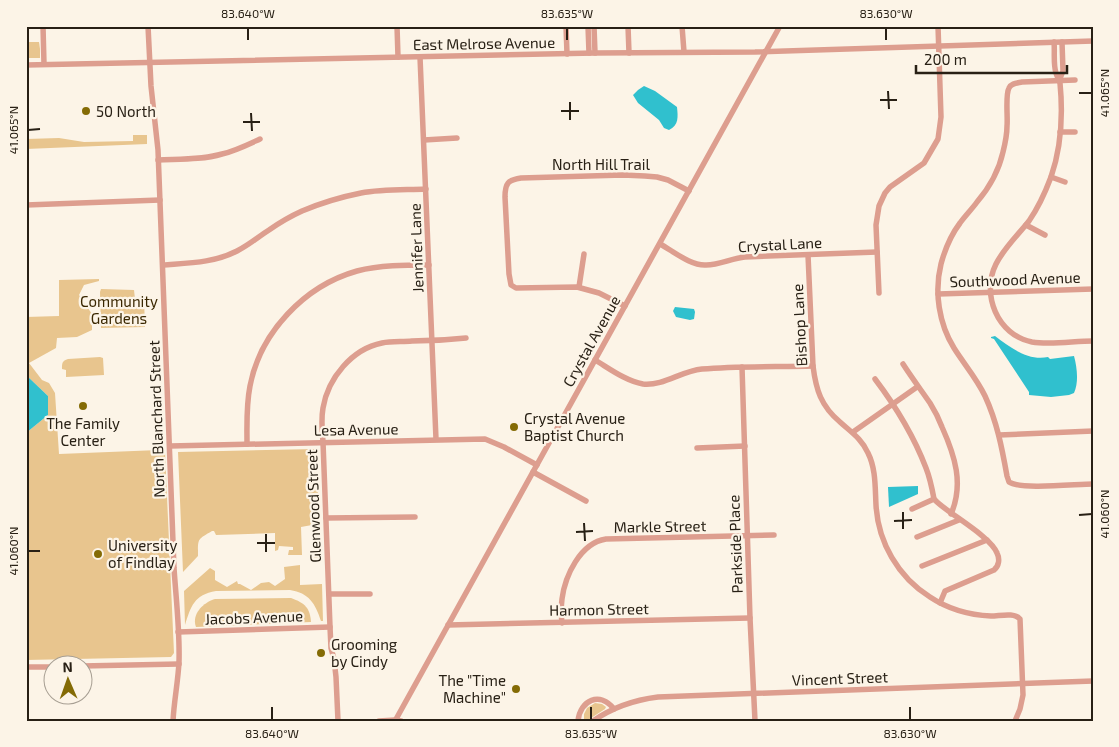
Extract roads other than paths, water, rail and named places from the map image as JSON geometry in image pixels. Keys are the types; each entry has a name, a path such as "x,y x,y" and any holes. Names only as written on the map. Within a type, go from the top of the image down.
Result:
{"street":[{"path":"43,26 44,64"},
{"name":"North Blanchard Street","path":"148,26 160,200 178,632 179,664 173,721"},
{"path":"397,26 398,57"},
{"path":"566,26 567,54"},
{"path":"588,26 592,53"},
{"path":"592,53 594,26"},
{"path":"628,26 629,53"},
{"path":"682,26 684,52"},
{"name":"Crystal Avenue","path":"397,720 780,26"},
{"path":"879,293 877,214 881,199 892,185 924,163 938,139 941,117 938,26"},
{"name":"East Melrose Avenue","path":"26,65 592,53 766,52 1093,41"},
{"path":"1054,42 1055,72 1060,81"},
{"path":"1062,42 1063,71 1060,81 1060,132 1051,177 1037,208 996,263 991,281 992,303 999,319 1009,331 1019,337 1033,342 1093,341"},
{"name":"Jennifer Lane","path":"420,57 436,439"},
{"path":"1075,80 1022,82 1009,87 1007,94 1008,126 999,166 985,193 961,222 949,241 940,266 938,294 941,320 944,327 954,347 977,382 993,415 1009,482 1027,486 1093,484"},
{"path":"1060,132 1075,132"},
{"path":"424,140 458,138"},
{"path":"158,160 205,158 220,155 260,139"},
{"name":"North Hill Trail","path":"579,287 516,288 511,285 505,196 506,186 510,180 540,176 646,176 668,180 689,191"},
{"path":"1051,177 1065,182"},
{"path":"162,265 200,263 222,258 246,246 271,228 296,214 344,196 386,190 426,189"},
{"path":"26,205 160,200"},
{"path":"1026,225 1045,235"},
{"name":"Crystal Lane","path":"660,244 689,261 704,265 745,257 878,252"},
{"path":"584,254 579,287 599,293 625,306"},
{"name":"Bishop Lane","path":"808,255 815,380 822,402 829,411 853,432"},
{"path":"247,444 247,400 254,370 266,343 285,317 297,305 324,284 344,275 388,266 429,264"},
{"name":"Southwood Avenue","path":"938,294 1093,289"},
{"name":"Glenwood Street","path":"338,721 336,677 330,628 322,414 325,399 333,379 347,362 359,353 377,344 466,338"},
{"path":"595,360 629,379 650,384 701,369 813,366"},
{"path":"904,364 938,418 954,457 957,493 952,514"},
{"name":"Parkside Place","path":"742,367 755,721"},
{"path":"875,379 893,403 909,431 926,467 934,498 940,506 987,540 997,553 998,567 945,592 940,603"},
{"path":"917,387 853,432 866,447 872,463 878,523 889,553 899,569 924,594 952,608 974,614 1018,616 1020,619 1023,694 1022,704 1015,721"},
{"path":"999,435 1093,431"},
{"name":"Lesa Avenue","path":"170,446 472,438 488,439 537,465"},
{"path":"696,448 745,446"},
{"path":"533,472 586,501"},
{"path":"912,508 934,498"},
{"path":"326,518 415,517"},
{"path":"917,537 959,520"},
{"name":"Markle Street","path":"562,623 561,610 567,581 575,564 586,548 597,541 606,539 774,535"},
{"path":"922,566 987,540"},
{"path":"329,594 370,594"},
{"name":"Harmon Street","path":"448,625 750,618"},
{"name":"Jacobs Avenue","path":"178,632 330,628"},
{"path":"92,666 179,664"},
{"path":"26,667 42,667"},
{"name":"Vincent Street","path":"593,721 614,709 632,702 658,697 1093,681"},
{"path":"578,721 580,711 585,704 592,700 606,701 614,709"},
{"path":"378,721 397,720"}],"water":[{"path":"644,86 655,91 677,107 678,114 675,126 669,130 664,128 659,120 638,103 633,95"},
{"path":"675,307 694,309 694,319 676,317 673,311"},
{"path":"995,336 1014,349 1034,357 1048,357 1050,359 1074,356 1077,384 1074,393 1051,397 1029,395 1029,392 994,339 991,338"},
{"path":"26,375 48,396 48,415 26,433"},
{"path":"918,486 918,494 889,507 888,487"}],"place":[{"name":"50 North","path":"86,111"},
{"name":"The Family Center","path":"83,406"},
{"name":"Crystal Avenue Baptist Church","path":"514,427"},
{"name":"University of Findlay","path":"98,554"},
{"name":"Grooming by Cindy","path":"321,653"},
{"name":"The \"Time Machine\"","path":"516,689"}],"park label":[{"name":"Community Gardens","path":"119,310"}]}
